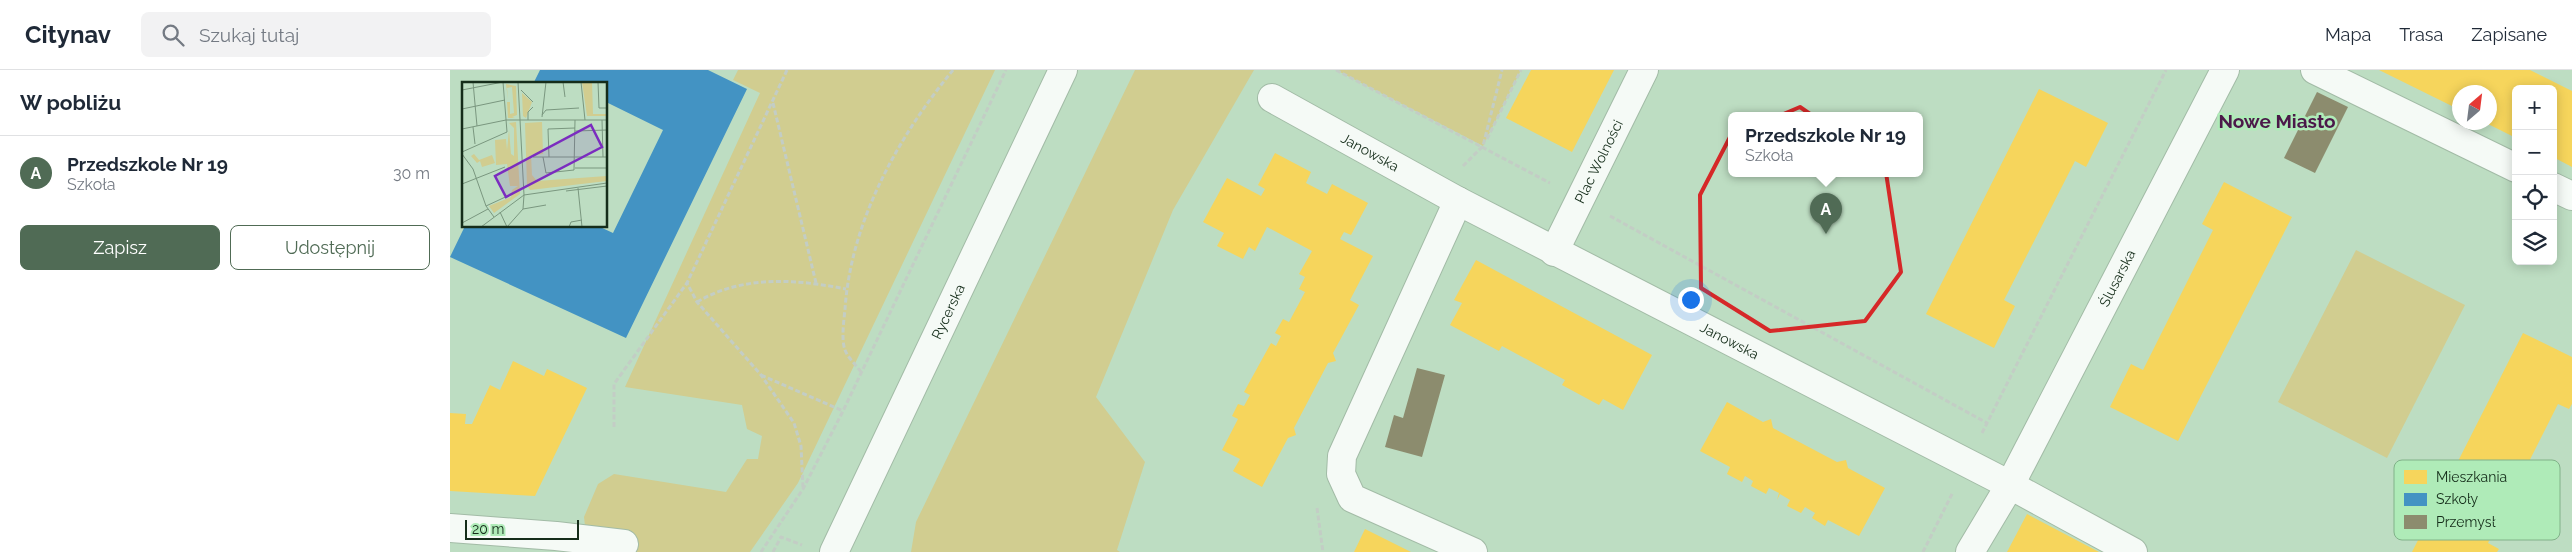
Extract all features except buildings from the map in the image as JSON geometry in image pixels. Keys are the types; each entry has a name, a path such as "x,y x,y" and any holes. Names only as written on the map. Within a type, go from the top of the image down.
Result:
{"main road":[{"name":"Rycerska","path":"834,552 1063,70"},
{"name":"Plac Wolności","path":"1554,252 1644,70"},
{"name":"Ślusarska","path":"1970,552 2010,485 2225,70"},
{"path":"2315,70 2512,166"},
{"name":"Janowska","path":"1272,98 1448,196 1554,252 2010,485 2133,552"},
{"path":"2557,189 2572,196"},
{"path":"1448,196 1342,456 1341,474 1352,498 1473,552"},
{"path":"450,528 556,536 624,544"}],"path":[{"path":"614,427 614,384 687,283 787,70"},
{"path":"861,372 845,350 846,289 855,244 871,204 894,156 925,104 953,70"},
{"path":"761,552 803,489 843,411 1006,70"},
{"path":"1336,70 1483,146 1987,423"},
{"path":"1483,146 1502,70"},
{"path":"1448,196 1483,146 1521,70"},
{"path":"1923,552 2166,70"},
{"path":"773,102 816,284"},
{"path":"697,302 716,291 742,284 772,281 816,284 846,289"},
{"path":"687,283 697,302 761,375 794,423 801,446 803,489"},
{"path":"761,375 843,411"},
{"path":"1317,505 1323,552"},
{"path":"772,552 781,537"}],"highlighted area":[{"path":"1800,107 1885,166 1901,272 1865,321 1770,331 1701,288 1700,195 1730,137"}],"shaded area":[{"path":"738,70 995,70 798,483 750,552 633,552 585,526 584,517 598,484 614,474 726,492 747,459 758,459 762,436 747,429 742,405 625,387 760,93 733,80"},
{"path":"1135,70 1254,70 1173,210 1096,397 1145,462 1117,550 1120,552 911,552 916,522"},
{"path":"1336,70 1521,70 1483,146"},
{"path":"2356,250 2465,305 2387,458 2278,402"}],"place":[{"name":"Przedszkole Nr 19","path":"1826,234"}],"district":[{"name":"Nowe Miasto","path":"2277,121"}]}
